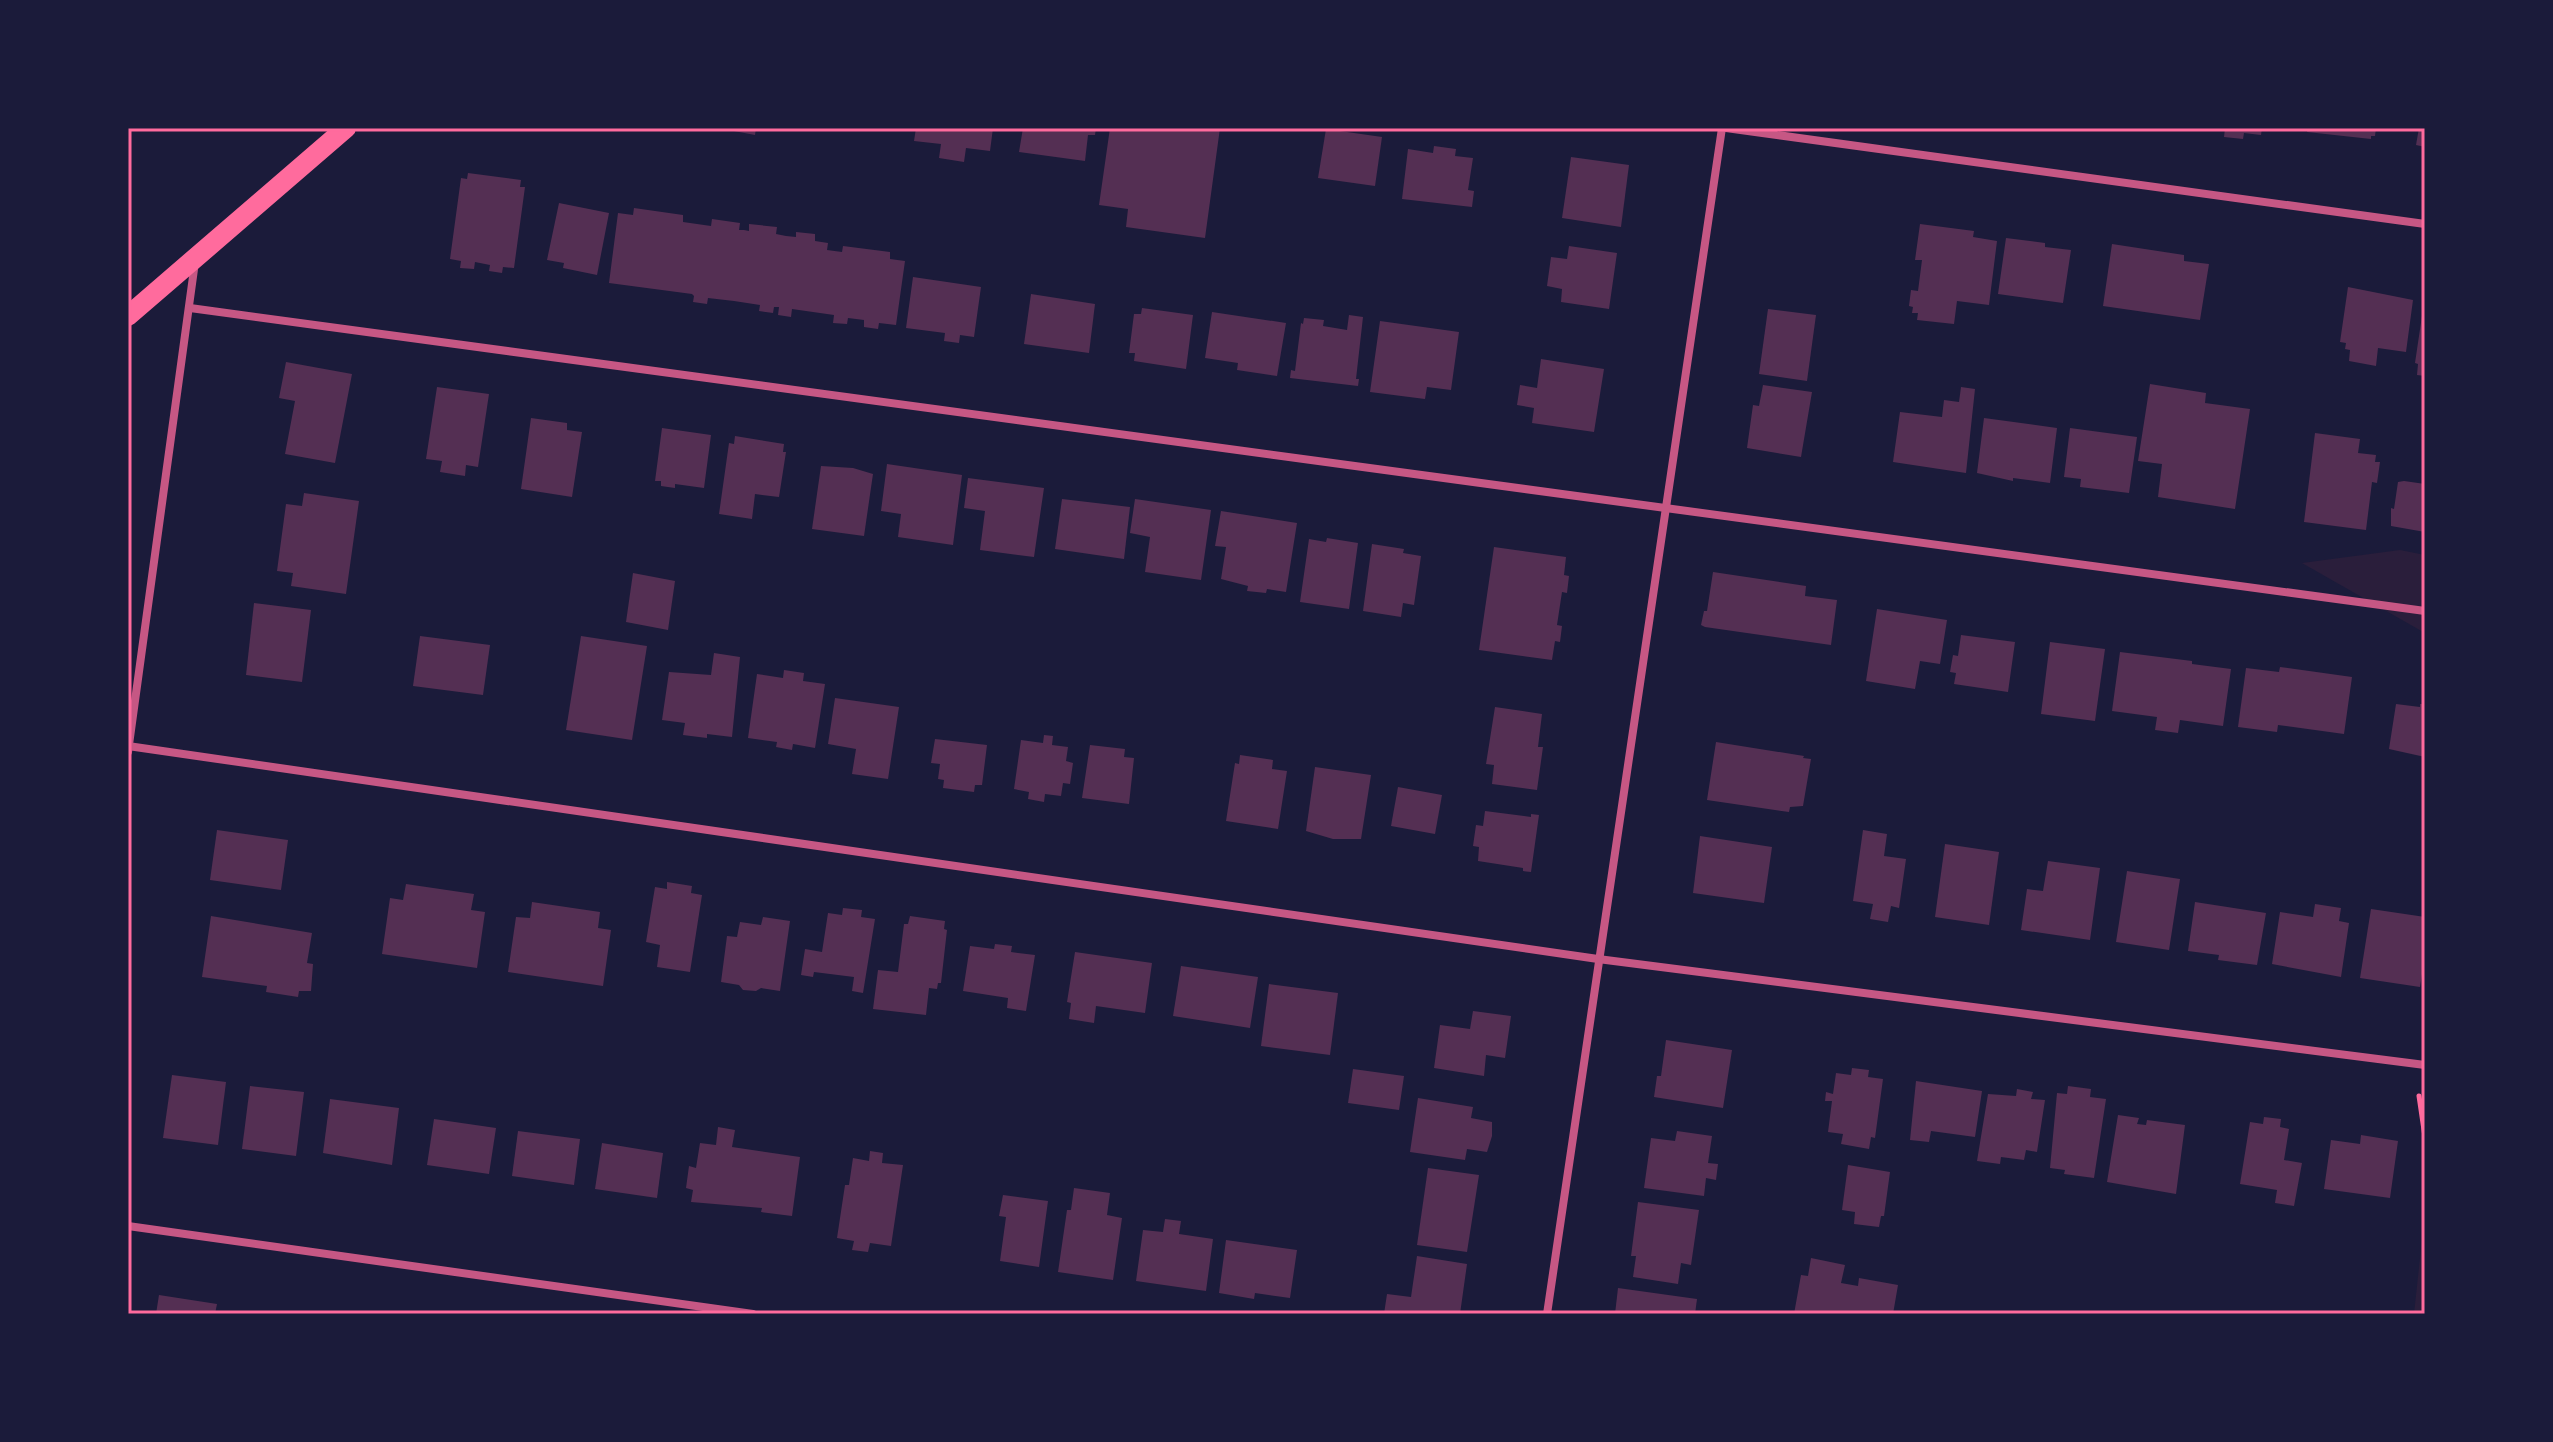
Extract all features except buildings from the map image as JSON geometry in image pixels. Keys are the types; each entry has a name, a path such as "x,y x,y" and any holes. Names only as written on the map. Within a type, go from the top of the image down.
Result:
{"main road":[{"path":"128,316 346,128"}],"street":[{"path":"1547,1314 1724,128 2425,224"},
{"path":"128,752 196,257"},
{"path":"190,308 2425,611"},
{"path":"128,746 1598,959 2425,1065"},
{"path":"128,1226 753,1314"}],"path":[{"path":"2419,1096 2425,1137"}],"shaded area":[{"path":"2400,550 2425,555 2425,633 2302,563"},
{"path":"2425,1211 2425,1314 2414,1314"}]}
